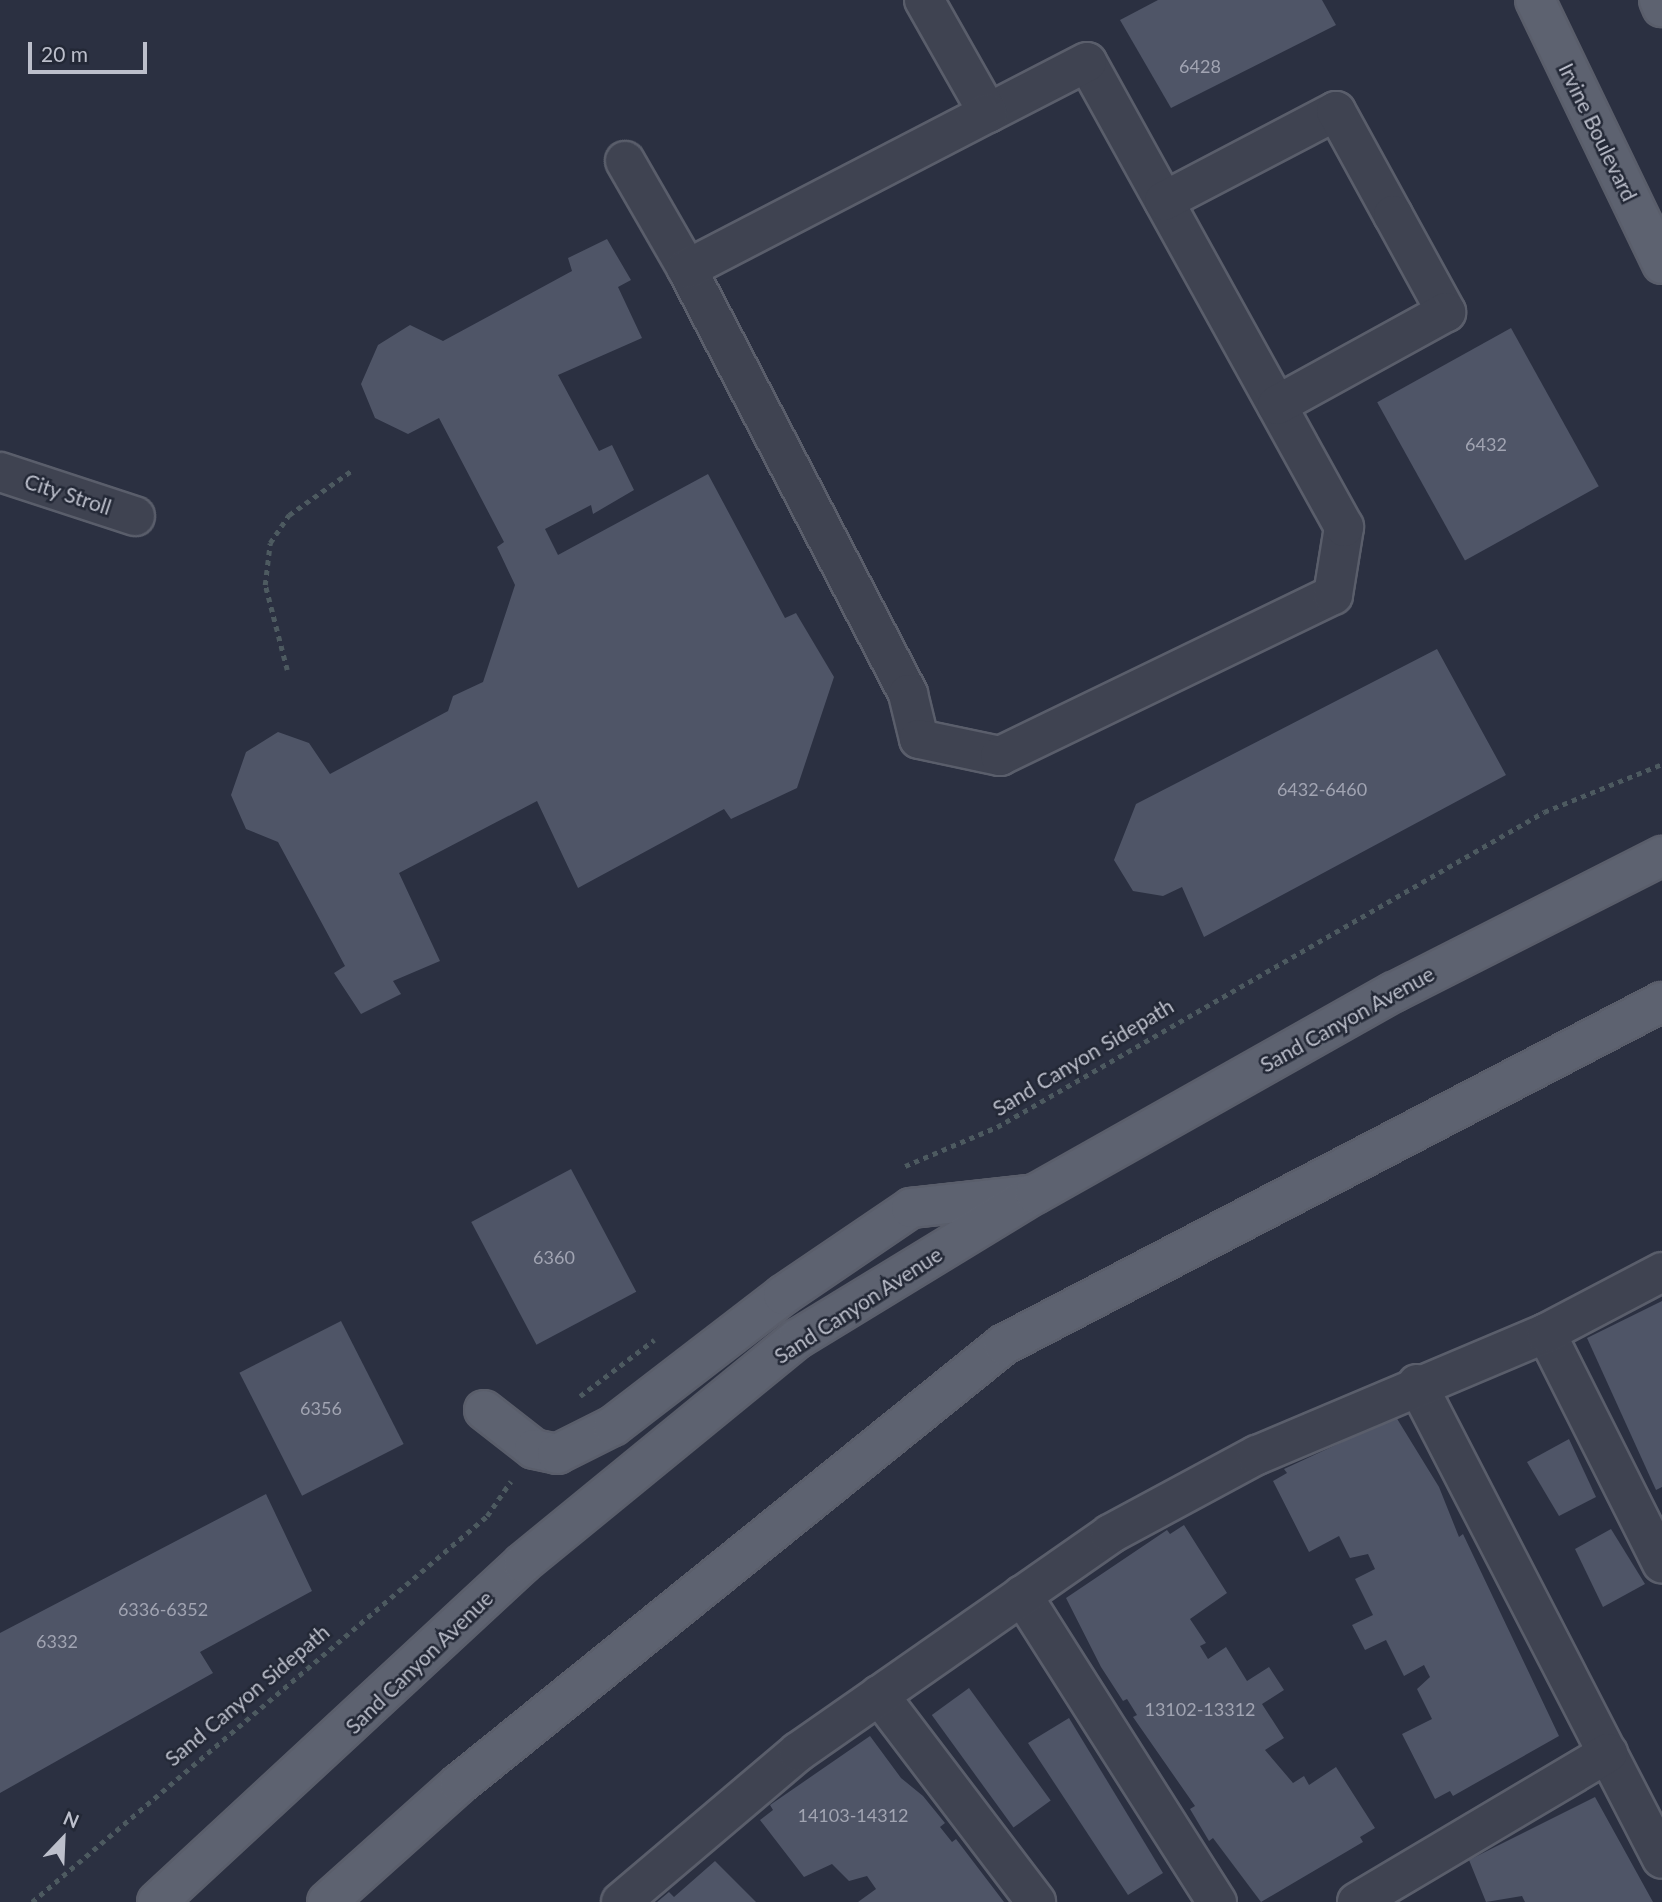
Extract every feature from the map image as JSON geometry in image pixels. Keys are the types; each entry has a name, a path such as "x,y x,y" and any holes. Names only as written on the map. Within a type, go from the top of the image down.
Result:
{"main road":[{"name":"Irvine Boulevard","path":"1535,0 1662,264"},
{"path":"1658,0 1662,7"},
{"name":"Sand Canyon Avenue","path":"157,1902 523,1563 797,1339 1035,1194 1394,992 1662,856"},
{"path":"327,1902 459,1784 1003,1345 1662,1002"},
{"path":"484,1410 534,1449 557,1454 613,1426 783,1296 911,1208 1035,1194"}],"street":[{"path":"924,0 988,113"},
{"path":"625,161 687,269 908,694 919,739 1000,756 1333,596 1344,527 1087,62 687,269"},
{"path":"1164,201 1336,111 1446,312 1277,405"},
{"name":"City Stroll","path":"0,472 135,516"},
{"path":"621,1902 798,1752 1110,1534 1257,1455 1417,1384 1546,1333 1662,1272"},
{"path":"1546,1333 1662,1564"},
{"path":"1417,1384 1662,1859"},
{"path":"1022,1595 1217,1902"},
{"path":"879,1695 1035,1902"},
{"path":"1357,1902 1608,1753"}],"path":[{"path":"287,670 265,585 270,543 289,515 351,471"},
{"name":"Sand Canyon Sidepath","path":"901,1168 997,1127 1544,812 1662,764"},
{"path":"575,1401 666,1331"},
{"name":"Sand Canyon Sidepath","path":"32,1902 487,1516"}],"building":[{"path":"1158,0 1322,0 1336,25 1171,108 1120,20"},
{"path":"607,239 631,280 618,287 642,338 558,375 599,451 612,445 634,490 593,514 591,505 545,529 558,555 708,474 785,618 796,613 834,677 797,788 731,819 724,809 578,888 537,801 399,873 440,961 393,981 401,994 361,1014 334,973 345,966 278,842 246,829 231,795 246,752 278,732 309,743 330,774 448,711 453,696 483,682 515,585 497,547 504,542 439,418 408,434 375,418 361,384 378,345 410,325 443,341 572,271 568,258"},
{"path":"1511,328 1599,486 1465,560 1377,402"},
{"path":"1437,649 1506,775 1204,937 1182,887 1163,896 1133,891 1114,860 1136,804"},
{"path":"571,1169 636,1292 536,1345 471,1222"},
{"path":"1662,1301 1662,1487 1656,1490 1587,1338"},
{"path":"341,1321 404,1444 302,1496 239,1373"},
{"path":"1396,1417 1439,1487 1459,1537 1463,1534 1559,1736 1453,1796 1450,1791 1435,1799 1402,1734 1432,1719 1417,1689 1430,1677 1424,1665 1404,1676 1386,1640 1365,1650 1352,1625 1373,1615 1355,1579 1375,1569 1368,1554 1350,1558 1339,1536 1309,1552 1273,1481 1287,1473 1284,1469"},
{"path":"1569,1439 1596,1497 1559,1516 1527,1462"},
{"path":"266,1494 312,1591 200,1652 213,1673 0,1793 0,1633"},
{"path":"1184,1525 1227,1593 1190,1619 1206,1643 1200,1646 1208,1659 1226,1647 1247,1681 1269,1667 1284,1690 1262,1704 1284,1738 1265,1750 1293,1783 1304,1776 1309,1785 1336,1767 1375,1828 1360,1837 1363,1842 1261,1902 1213,1838 1209,1841 1190,1809 1195,1806 1133,1717 1137,1715 1127,1699 1123,1701 1101,1667 1066,1598 1167,1530 1170,1534"},
{"path":"1611,1529 1645,1584 1603,1607 1575,1549"},
{"path":"969,1688 1051,1800 1013,1827 932,1715"},
{"path":"1069,1718 1163,1873 1128,1895 1028,1743"},
{"path":"870,1736 901,1778 923,1796 945,1823 940,1827 952,1842 956,1839 1004,1902 858,1902 876,1889 867,1876 849,1881 832,1864 804,1877 760,1820 773,1810 770,1805"},
{"path":"1595,1797 1653,1902 1525,1902 1522,1896 1486,1902 1469,1860"},
{"path":"715,1861 756,1902 657,1902 669,1892 674,1897"}]}
